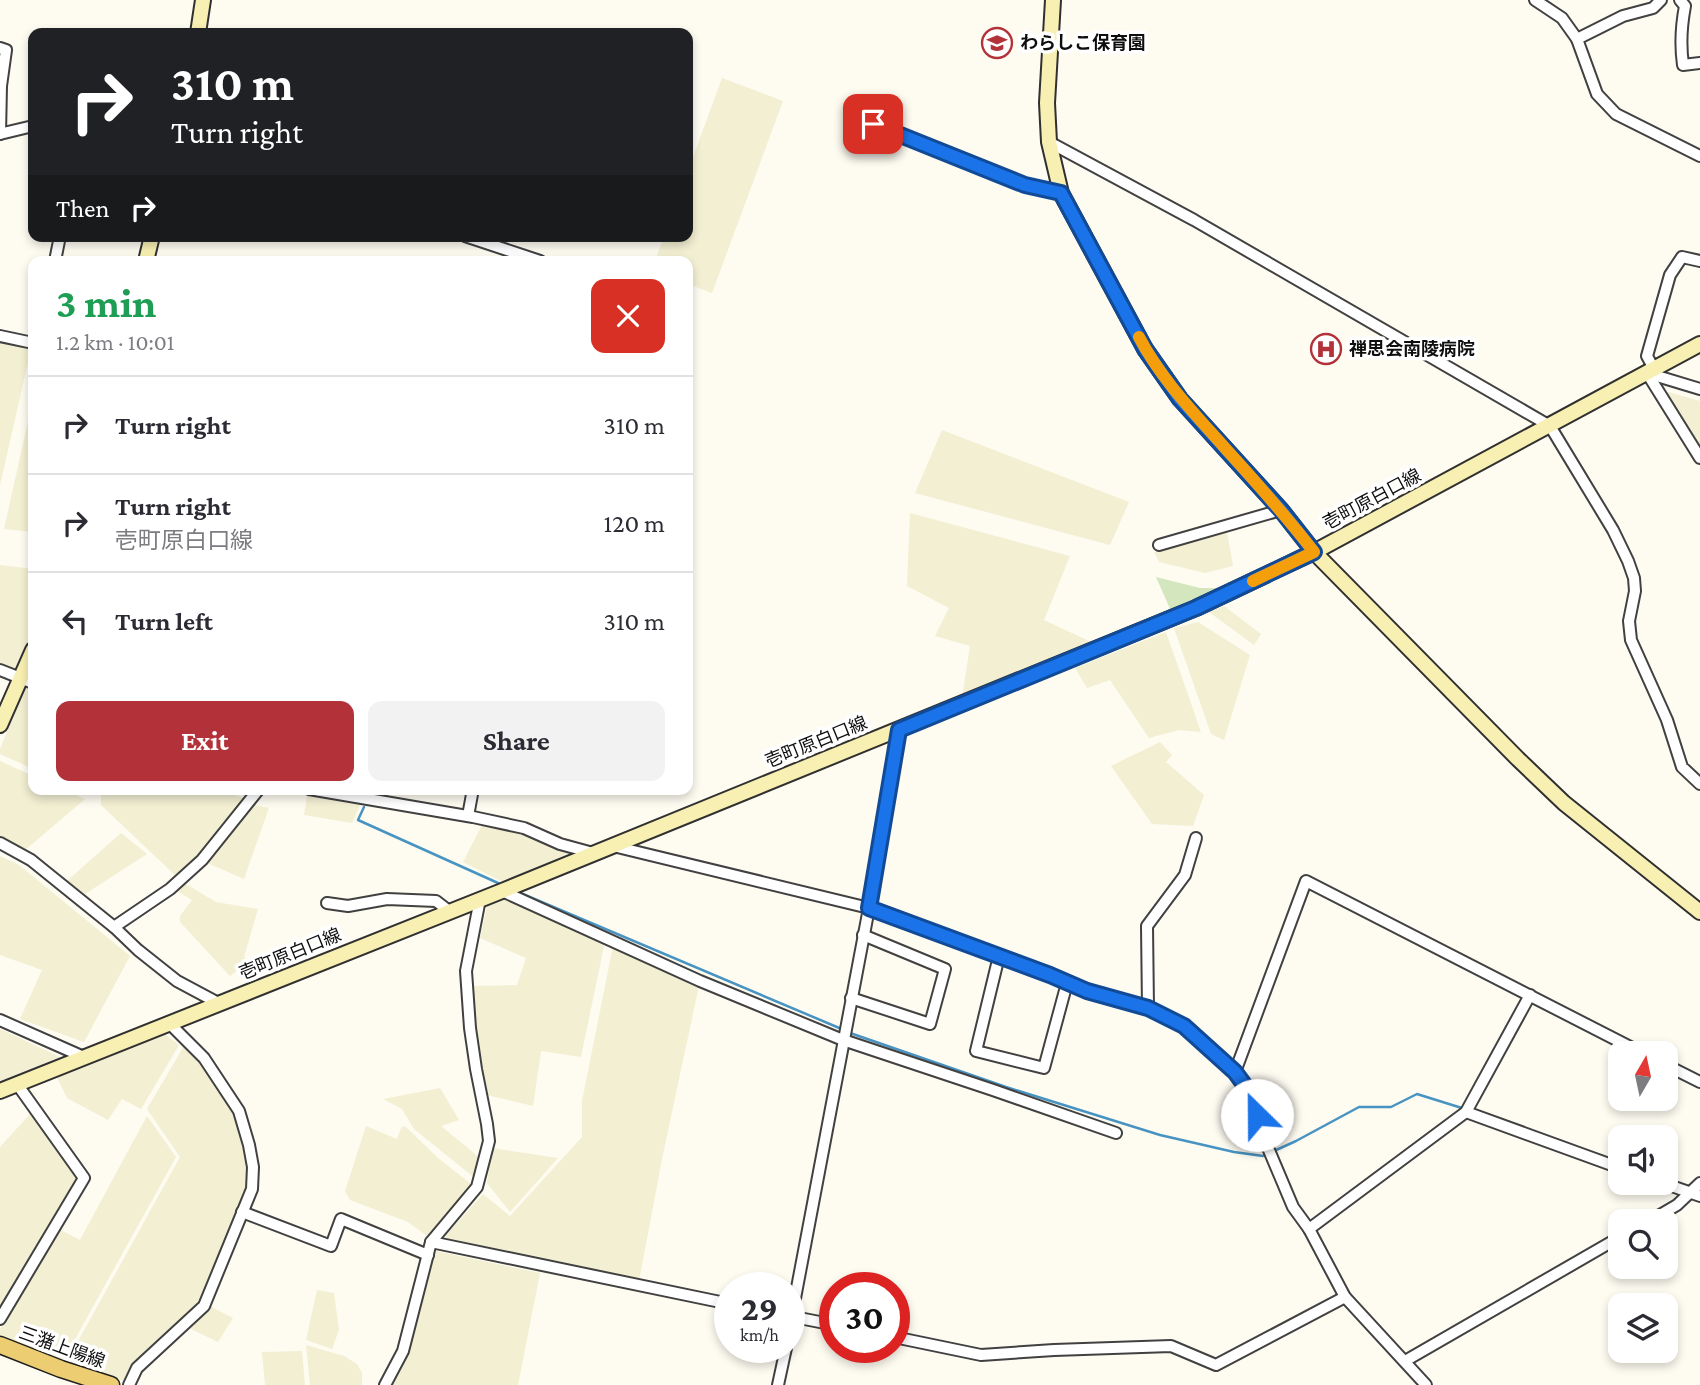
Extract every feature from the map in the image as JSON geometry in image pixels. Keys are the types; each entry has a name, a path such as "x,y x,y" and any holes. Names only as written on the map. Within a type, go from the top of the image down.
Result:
{"main road":[{"path":"199,28 203,0"},
{"path":"1053,0 1047,103 1049,142 1061,193 1145,349 1180,399 1281,510 1314,552 1518,759 1564,803 1700,912"},
{"name":"壱町原白口線","path":"0,1091 502,891 1196,608 1314,552 1700,344"},
{"path":"0,725 26,681"},
{"name":"三潴上陽線","path":"0,1345 111,1385"}],"street":[{"path":"1535,0 1562,18 1577,39 1597,94 1616,114 1700,156"},
{"path":"1577,39 1623,16 1653,8 1661,0"},
{"path":"1680,0 1685,6 1681,31 1683,65 1700,63"},
{"path":"0,48 6,50 1,86 0,134 28,127"},
{"path":"873,124 1025,185 1061,193"},
{"path":"1049,142 1194,220 1550,426 1613,530 1628,561 1635,591 1629,621 1631,640 1667,720 1682,767 1700,784"},
{"path":"483,242 525,256"},
{"path":"1700,261 1682,257 1670,275 1647,356 1651,371 1700,458"},
{"path":"0,336 28,342"},
{"path":"1651,371 1700,388"},
{"path":"1159,545 1281,510"},
{"path":"0,670 26,681"},
{"path":"799,1272 869,908 899,730"},
{"path":"114,928 170,889 202,860 254,795"},
{"path":"344,795 524,828 560,844 593,853"},
{"path":"468,816 472,795"},
{"path":"1148,1008 1147,926 1185,875 1196,838"},
{"path":"0,843 31,860 177,981 220,1004"},
{"path":"613,846 869,908 1087,991 1148,1008 1184,1026 1235,1072 1251,1094 1263,1136 1293,1206 1309,1229 1345,1297 1426,1385"},
{"path":"1235,1072 1306,881 1619,1041"},
{"path":"502,891 700,981 844,1040 1116,1133"},
{"path":"327,903 348,906 387,898 436,901 450,911"},
{"path":"385,1385 403,1350 431,1242 477,1187 489,1141 470,1028 466,971 480,899"},
{"path":"851,998 930,1024 945,969 863,936"},
{"path":"999,956 976,1051 1044,1068 1067,983"},
{"path":"1309,1229 1466,1112 1530,995"},
{"path":"0,1020 86,1058"},
{"path":"129,1385 137,1368 204,1306 252,1189 253,1167 239,1111 204,1058 170,1024"},
{"path":"1678,1071 1700,1082"},
{"path":"0,1319 84,1178 17,1084"},
{"path":"1466,1112 1608,1164"},
{"path":"1669,1209 1696,1195 1700,1184"},
{"path":"1678,1188 1696,1195"},
{"path":"242,1212 331,1246 341,1219 428,1255"},
{"path":"431,1242 714,1301"},
{"path":"1405,1361 1608,1244"},
{"path":"910,1340 981,1355 1171,1346 1216,1365 1345,1297"},
{"path":"778,1385 783,1363"}],"shaded area":[{"path":"722,78 783,101 712,293 693,286 693,256 657,256 662,242 693,242 693,157"},
{"path":"0,342 28,348 28,362 0,485"},
{"path":"1661,390 1700,401 1700,448"},
{"path":"28,421 28,531 4,529"},
{"path":"942,430 1129,502 1110,545 915,493"},
{"path":"910,513 1070,556 1044,620 1091,642 962,698 970,646 935,636 949,608 907,586"},
{"path":"1227,532 1233,566 1205,573 1159,562 1154,552"},
{"path":"0,565 28,568 28,641 16,670 0,663"},
{"path":"1224,606 1261,634 1254,645 1209,612"},
{"path":"1198,622 1250,655 1224,740 1211,734 1174,628"},
{"path":"1166,632 1201,732 1179,730 1149,738 1110,680 1087,688 1075,668"},
{"path":"25,686 28,687 28,767 0,754"},
{"path":"1160,742 1172,755 1166,762 1204,795 1193,826 1152,824 1111,766"},
{"path":"0,761 28,774 28,795 76,795 85,799 25,850 0,837"},
{"path":"101,795 234,795 244,798 198,859 176,876 101,805"},
{"path":"307,796 361,803 352,823 304,815"},
{"path":"249,804 269,808 244,879 207,863"},
{"path":"483,823 522,831 545,845 577,854 505,883 463,862"},
{"path":"121,833 147,854 85,894 67,881"},
{"path":"0,856 19,865 130,956 84,1042 20,1019 42,970 0,955"},
{"path":"184,883 216,902 258,909 244,957 250,961 230,976 180,922 180,916 192,900 176,890"},
{"path":"502,896 605,941 581,1057 541,1051 533,1106 487,1095 476,1037 471,986 517,985 526,958 480,938 488,901"},
{"path":"613,946 700,981 639,1281 446,1241 446,1235 483,1194 510,1216 582,1137 582,1101"},
{"path":"0,1029 60,1057 0,1081"},
{"path":"162,1032 179,1045 141,1109 122,1099 108,1120 67,1098 56,1075"},
{"path":"184,1046 200,1058 236,1119 252,1189 199,1305 134,1364 124,1381 67,1361 180,1157 147,1109"},
{"path":"440,1088 459,1120 441,1126 481,1159 476,1179 414,1129 402,1109 383,1099"},
{"path":"32,1112 80,1179 0,1315 0,1147"},
{"path":"147,1116 176,1157 64,1359 0,1336 0,1329 59,1229 80,1240"},
{"path":"366,1126 397,1139 401,1128 405,1126 438,1158 471,1184 462,1198 427,1236 408,1222 350,1200 345,1191"},
{"path":"492,1148 558,1158 510,1212 487,1183"},
{"path":"436,1251 540,1273 518,1385 389,1385 413,1323"},
{"path":"317,1290 334,1293 339,1330 332,1349 306,1340"},
{"path":"208,1305 233,1318 218,1342 187,1327"},
{"path":"306,1345 344,1356 357,1364 362,1373 362,1385 310,1385"},
{"path":"302,1351 305,1385 265,1385 262,1352"}],"green space":[{"path":"1156,577 1200,588 1222,588 1171,611"}],"waterway":[{"path":"364,807 358,820 498,883"},
{"path":"518,892 844,1030"},
{"path":"850,1033 1006,1087 1160,1135 1234,1152 1263,1156 1268,1153"},
{"path":"1274,1151 1359,1107 1391,1107 1417,1094 1465,1109"},
{"path":"1597,1154 1608,1158"}],"slow traffic":[{"path":"1139,337 1180,399 1281,510 1314,552 1253,581"}],"place":[{"name":"わらしこ保育園","path":"997,43"},
{"name":"禅思会南陵病院","path":"1326,349"}],"route":[{"path":"873,124 1025,185 1061,193 1145,349 1168,382 1180,399 1281,510 1314,552 1196,608 899,730 869,908 1087,991 1148,1008 1184,1026 1235,1072 1251,1094 1257,1115"}]}
